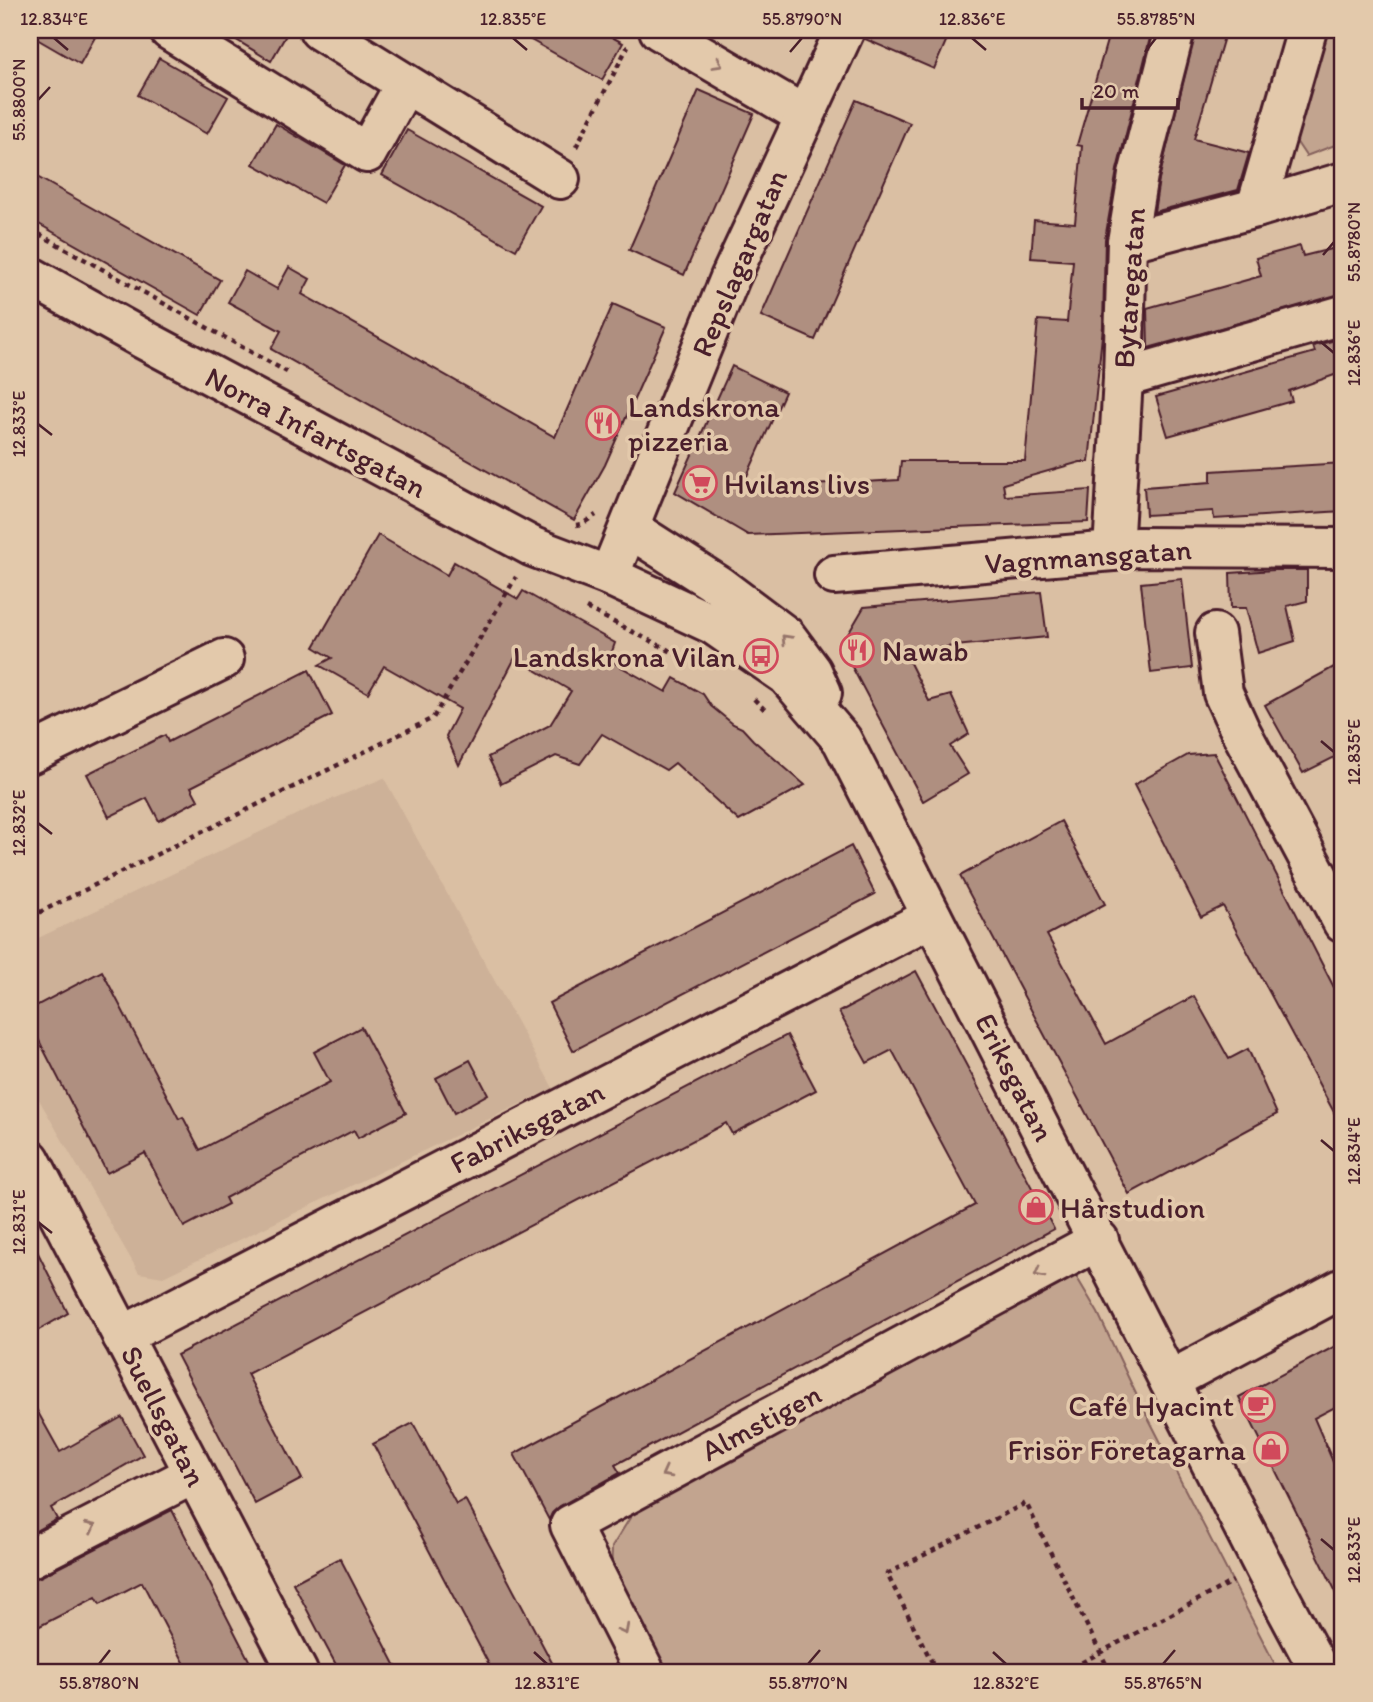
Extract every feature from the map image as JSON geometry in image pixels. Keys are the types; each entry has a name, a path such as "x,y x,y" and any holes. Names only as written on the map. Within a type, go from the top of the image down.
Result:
{"street":[{"path":"170,30 213,40 367,153 405,83"},
{"path":"319,30 560,179"},
{"name":"Repslagargatan","path":"609,576 730,278 845,30"},
{"name":"Bytaregatan","path":"1113,551 1123,378 1126,242 1138,175 1175,30"},
{"path":"1256,208 1307,30"},
{"path":"645,36 804,115"},
{"path":"1126,242 1256,208 1343,181"},
{"name":"Norra Infartsgatan","path":"30,276 533,547 609,576"},
{"path":"1123,378 1343,315"},
{"path":"634,516 718,585 786,636 812,671 842,740"},
{"name":"Vagnmansgatan","path":"834,575 1136,547 1343,548"},
{"name":"Eriksgatan","path":"609,576 712,624 761,656 787,676 842,740 1320,1672"},
{"path":"1215,633 1223,692 1240,730 1343,923"},
{"path":"30,754 224,659"},
{"name":"Fabriksgatan","path":"122,1336 932,916"},
{"name":"Suellsgatan","path":"34,1174 298,1672"},
{"name":"Almstigen","path":"645,1672 570,1525 1099,1240"},
{"path":"1169,1381 1343,1288"},
{"path":"30,1558 194,1474"}],"path":[{"path":"560,179 645,36"},
{"path":"30,229 292,375"},
{"path":"572,526 582,524 612,503 634,516"},
{"path":"30,916 433,718 518,573"},
{"path":"937,1672 887,1574 1026,1503 1110,1672"},
{"path":"1064,1672 1243,1576"}],"shaded area":[{"path":"1325,30 1343,30 1343,142 1306,156 1296,141"},
{"path":"384,778 553,1088 163,1277 139,1273 30,1084 30,942 310,808"},
{"path":"1073,1271 1098,1313 1137,1396 1279,1672 659,1672 611,1582 612,1547 633,1513"}],"building":[{"path":"30,30 99,30 80,64 30,35"},
{"path":"220,30 289,30 271,61"},
{"path":"513,30 599,30 623,43 602,80"},
{"path":"867,30 951,30 934,69 865,39"},
{"path":"1110,30 1152,30 1117,170 1105,239 1103,326 1089,462 1080,462 1003,484 1005,496 1090,490 1088,522 748,535 675,492 732,366 785,392 741,489 899,480 901,461 1025,461 1038,320 1067,322 1073,261 1031,258 1034,220 1075,223 1082,146 1077,145"},
{"path":"1196,30 1226,30 1194,139 1249,153 1238,190 1154,212 1159,179"},
{"path":"159,58 228,97 207,134 138,95"},
{"path":"699,90 754,114 684,275 629,250"},
{"path":"856,100 910,123 815,340 761,316"},
{"path":"276,124 345,165 323,203 253,164"},
{"path":"407,130 541,206 516,250 382,175"},
{"path":"30,173 220,280 200,315 30,219"},
{"path":"1300,246 1303,256 1343,246 1343,294 1148,348 1147,308 1261,276 1256,258"},
{"path":"289,267 310,279 302,294 555,437 613,304 666,327 605,465 574,520 271,349 281,331 228,302 245,271 277,289"},
{"path":"1343,338 1343,372 1289,391 1292,401 1168,436 1156,397 1315,352 1313,346"},
{"path":"1343,463 1343,511 1214,519 1213,511 1146,515 1144,487 1211,482 1211,471"},
{"path":"378,535 447,575 454,562 518,599 523,591 615,643 609,660 666,692 674,678 703,694 711,706 742,728 805,785 739,821 675,763 666,770 602,734 580,764 556,756 501,784 488,757 550,725 571,691 515,658 459,765 446,736 460,709 384,666 368,693 319,665 332,658 314,647"},
{"path":"1307,570 1307,601 1287,606 1295,641 1258,653 1246,608 1231,608 1230,573"},
{"path":"1182,579 1192,668 1151,673 1141,583"},
{"path":"1041,592 1047,637 904,651 929,701 951,695 969,734 950,746 968,774 923,801 841,646 864,607"},
{"path":"1343,662 1343,753 1303,773 1265,705"},
{"path":"309,670 332,715 191,787 198,800 159,821 147,798 109,817 87,774 165,735 168,742"},
{"path":"1214,753 1343,1005 1343,1129 1223,906 1201,917 1134,785 1188,755"},
{"path":"1061,821 1105,904 1047,935 1106,1044 1194,996 1229,1059 1248,1049 1277,1114 1129,1194 960,876"},
{"path":"851,846 875,894 573,1051 549,1003"},
{"path":"102,971 179,1119 183,1117 200,1150 330,1082 314,1052 361,1027 406,1113 358,1138 354,1130 225,1198 228,1204 184,1227 145,1153 107,1173 30,1023 30,1009"},
{"path":"916,971 1054,1229 615,1465 620,1473 560,1506 549,1520 514,1454 975,1205 892,1050 867,1063 839,1012"},
{"path":"787,1035 816,1090 732,1134 726,1123 247,1374 302,1479 255,1504 177,1355"},
{"path":"470,1060 488,1094 454,1113 436,1078"},
{"path":"30,1237 68,1313 30,1335"},
{"path":"1343,1342 1343,1403 1314,1418 1343,1485 1343,1606 1239,1397"},
{"path":"30,1398 60,1452 122,1417 143,1455 51,1508 57,1519 30,1534"},
{"path":"413,1423 456,1504 465,1499 557,1672 493,1672 373,1444"},
{"path":"172,1510 255,1672 189,1672 142,1582 100,1604 96,1597 30,1631 30,1580"},
{"path":"340,1558 399,1672 340,1672 293,1583"}],"place":[{"name":"Landskrona pizzeria","path":"603,423"},
{"name":"Hvilans livs","path":"700,483"},
{"name":"Nawab","path":"857,650"},
{"name":"Landskrona Vilan","path":"761,656"},
{"name":"Hårstudion","path":"1036,1207"},
{"name":"Café Hyacint","path":"1258,1405"},
{"name":"Frisör Företagarna","path":"1271,1449"}]}
